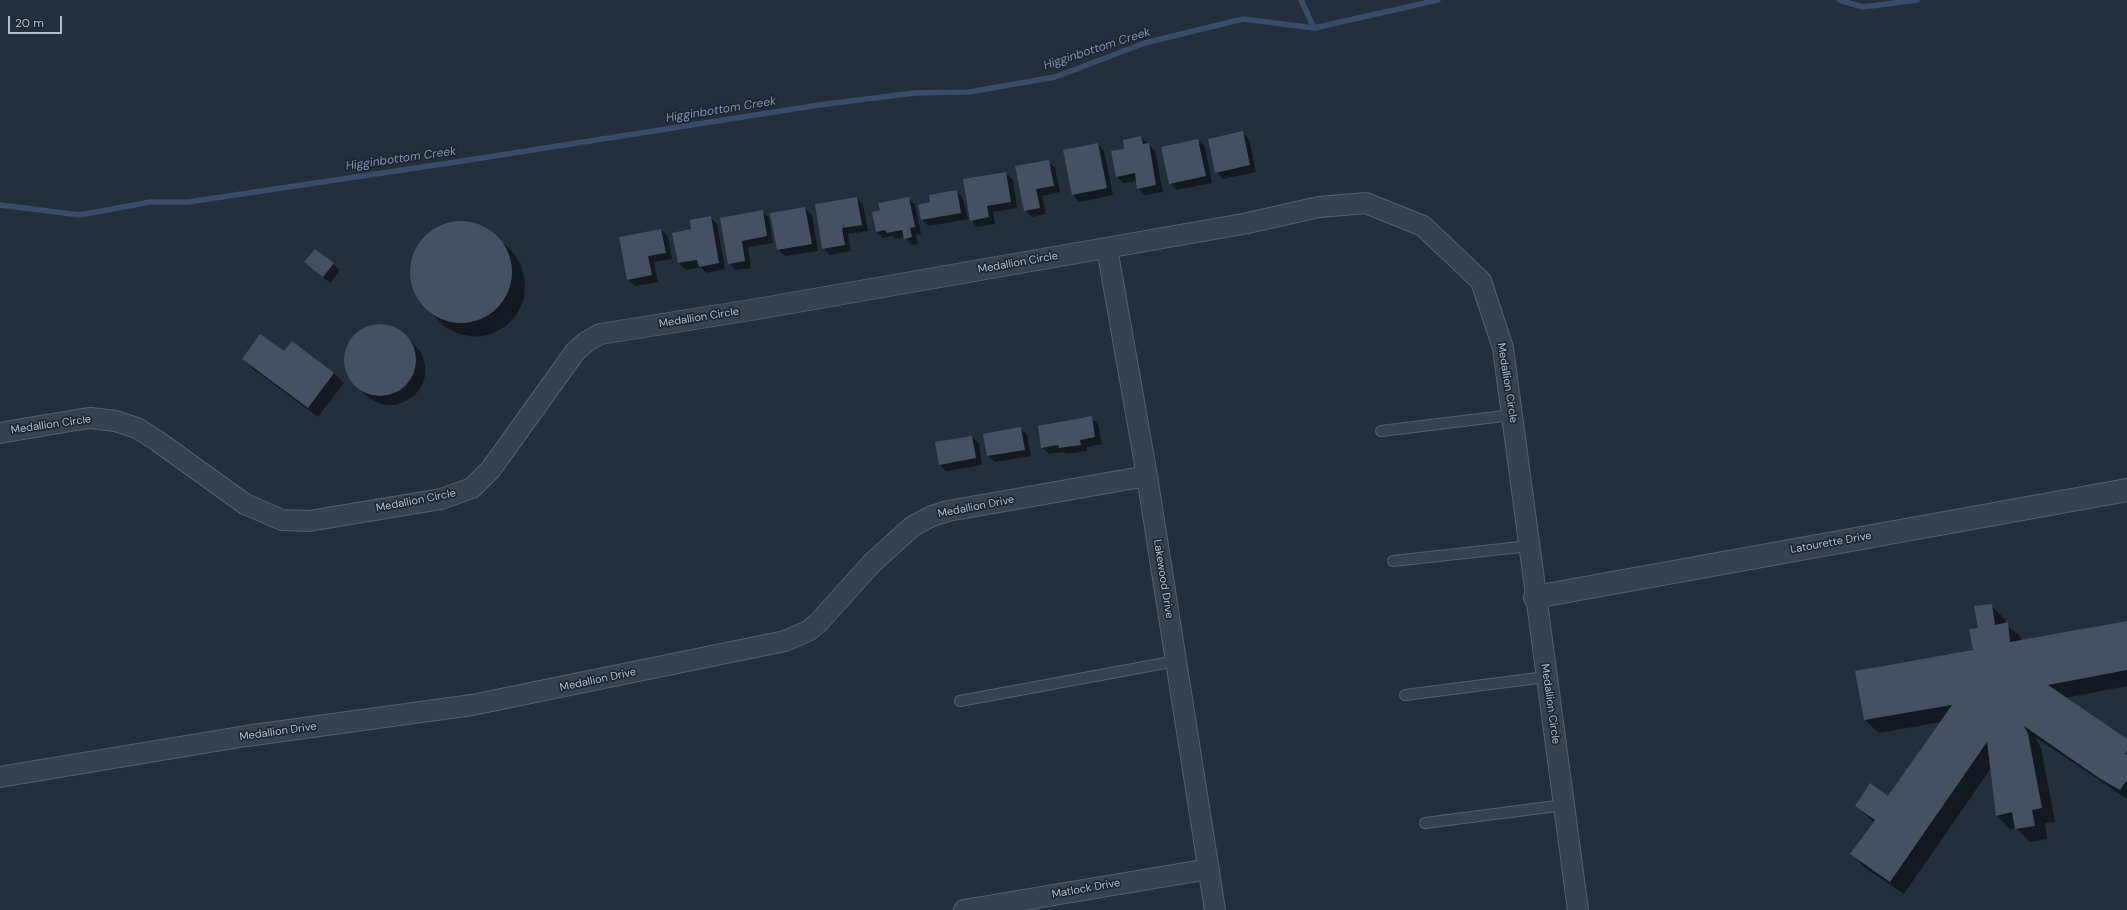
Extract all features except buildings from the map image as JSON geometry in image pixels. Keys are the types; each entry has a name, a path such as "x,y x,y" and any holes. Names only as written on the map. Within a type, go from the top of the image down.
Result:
{"street":[{"name":"Medallion Circle","path":"0,433 91,418 115,421 137,428 245,504 264,514 282,520 309,521 441,499 472,488 491,469 575,352 586,342 600,334 757,309 1243,224 1319,207 1366,203 1423,226 1481,281 1503,348 1535,597 1578,910"},
{"name":"Lakewood Drive","path":"1107,248 1147,476 1215,910"},
{"name":"Medallion Drive","path":"0,777 246,736 472,705 785,641 808,631 818,623 872,563 913,526 932,516 948,511 1147,476"},
{"name":"Latourette Drive","path":"1535,597 2127,490"},
{"name":"Matlock Drive","path":"964,910 1209,869"}],"lane":[{"path":"1381,431 1512,415"},
{"path":"1393,561 1529,546"},
{"path":"960,700 1176,661"},
{"path":"1405,695 1546,677"},
{"path":"1425,823 1564,804"}],"waterway":[{"path":"1301,0 1314,28"},
{"name":"Higginbottom Creek","path":"0,205 80,215 150,202 188,202 819,105 914,93 969,92 1055,77 1145,43 1243,19 1314,28 1438,0"},
{"name":"Higginbottom Creek","path":"1839,0 1863,7 1917,0"}]}
